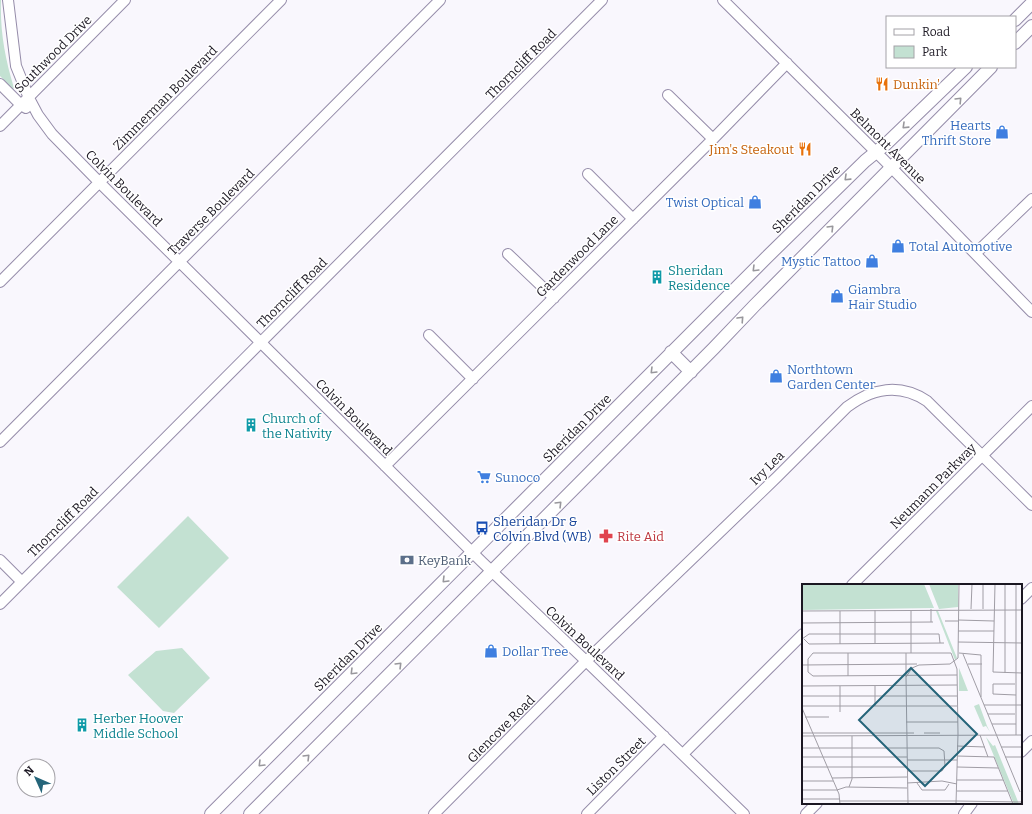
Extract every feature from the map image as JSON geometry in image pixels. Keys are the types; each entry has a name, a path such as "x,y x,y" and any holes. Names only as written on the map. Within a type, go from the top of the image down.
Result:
{"main road":[{"path":"1016,19 1032,3"},
{"path":"1016,42 1032,26"},
{"name":"Sheridan Drive","path":"212,814 671,352 861,165 886,144 965,68"},
{"path":"250,814 691,372 755,305 990,68"},
{"path":"671,352 691,372"}],"street":[{"name":"Colvin Boulevard","path":"8,0 16,66 29,98 38,115 52,134 472,552 683,754 742,813"},
{"name":"Southwood Drive","path":"0,126 125,0"},
{"name":"Zimmerman Boulevard","path":"0,282 281,0"},
{"name":"Traverse Boulevard","path":"0,442 440,0"},
{"name":"Thorncliff Road","path":"0,604 602,0"},
{"name":"Belmont Avenue","path":"723,0 892,168 1032,312"},
{"name":"Gardenwood Lane","path":"385,466 713,139 786,63"},
{"path":"0,84 21,105 38,115"},
{"path":"668,94 713,139"},
{"path":"588,174 633,219"},
{"path":"976,253 1032,199"},
{"path":"508,254 554,298"},
{"path":"429,335 473,379"},
{"name":"Ivy Lea","path":"586,661 772,482 847,407 856,400 872,393 889,390 910,392 927,401 1032,506"},
{"name":"Neumann Parkway","path":"853,584 1032,406"},
{"path":"0,560 22,582"},
{"path":"1022,598 1032,588"},
{"path":"683,754 802,635"},
{"name":"Glencove Road","path":"434,814 586,661"},
{"name":"Liston Street","path":"587,814 664,736"},
{"path":"1022,751 1032,741"},
{"path":"806,814 816,804"},
{"path":"964,814 971,804"}],"green space":[{"path":"0,0 4,45 13,89 0,76"},
{"path":"188,516 229,558 159,628 117,587"},
{"path":"182,648 210,678 174,713 163,711 128,675 156,651"}],"place":[{"name":"Dunkin'","path":"882,84"},
{"name":"Hearts Thrift Store","path":"1002,132"},
{"name":"Jim's Steakout","path":"805,149"},
{"name":"Twist Optical","path":"755,202"},
{"name":"Total Automotive","path":"898,246"},
{"name":"Mystic Tattoo","path":"872,261"},
{"name":"Sheridan Residence","path":"657,277"},
{"name":"Giambra Hair Studio","path":"837,296"},
{"name":"Northtown Garden Center","path":"776,376"},
{"name":"Church of the Nativity","path":"251,425"},
{"name":"Sunoco","path":"484,477"},
{"name":"Sheridan Dr & Colvin Blvd (WB)","path":"482,528"},
{"name":"Rite Aid","path":"606,536"},
{"name":"KeyBank","path":"407,560"},
{"name":"Dollar Tree","path":"491,651"},
{"name":"Herber Hoover Middle School","path":"82,725"}]}
